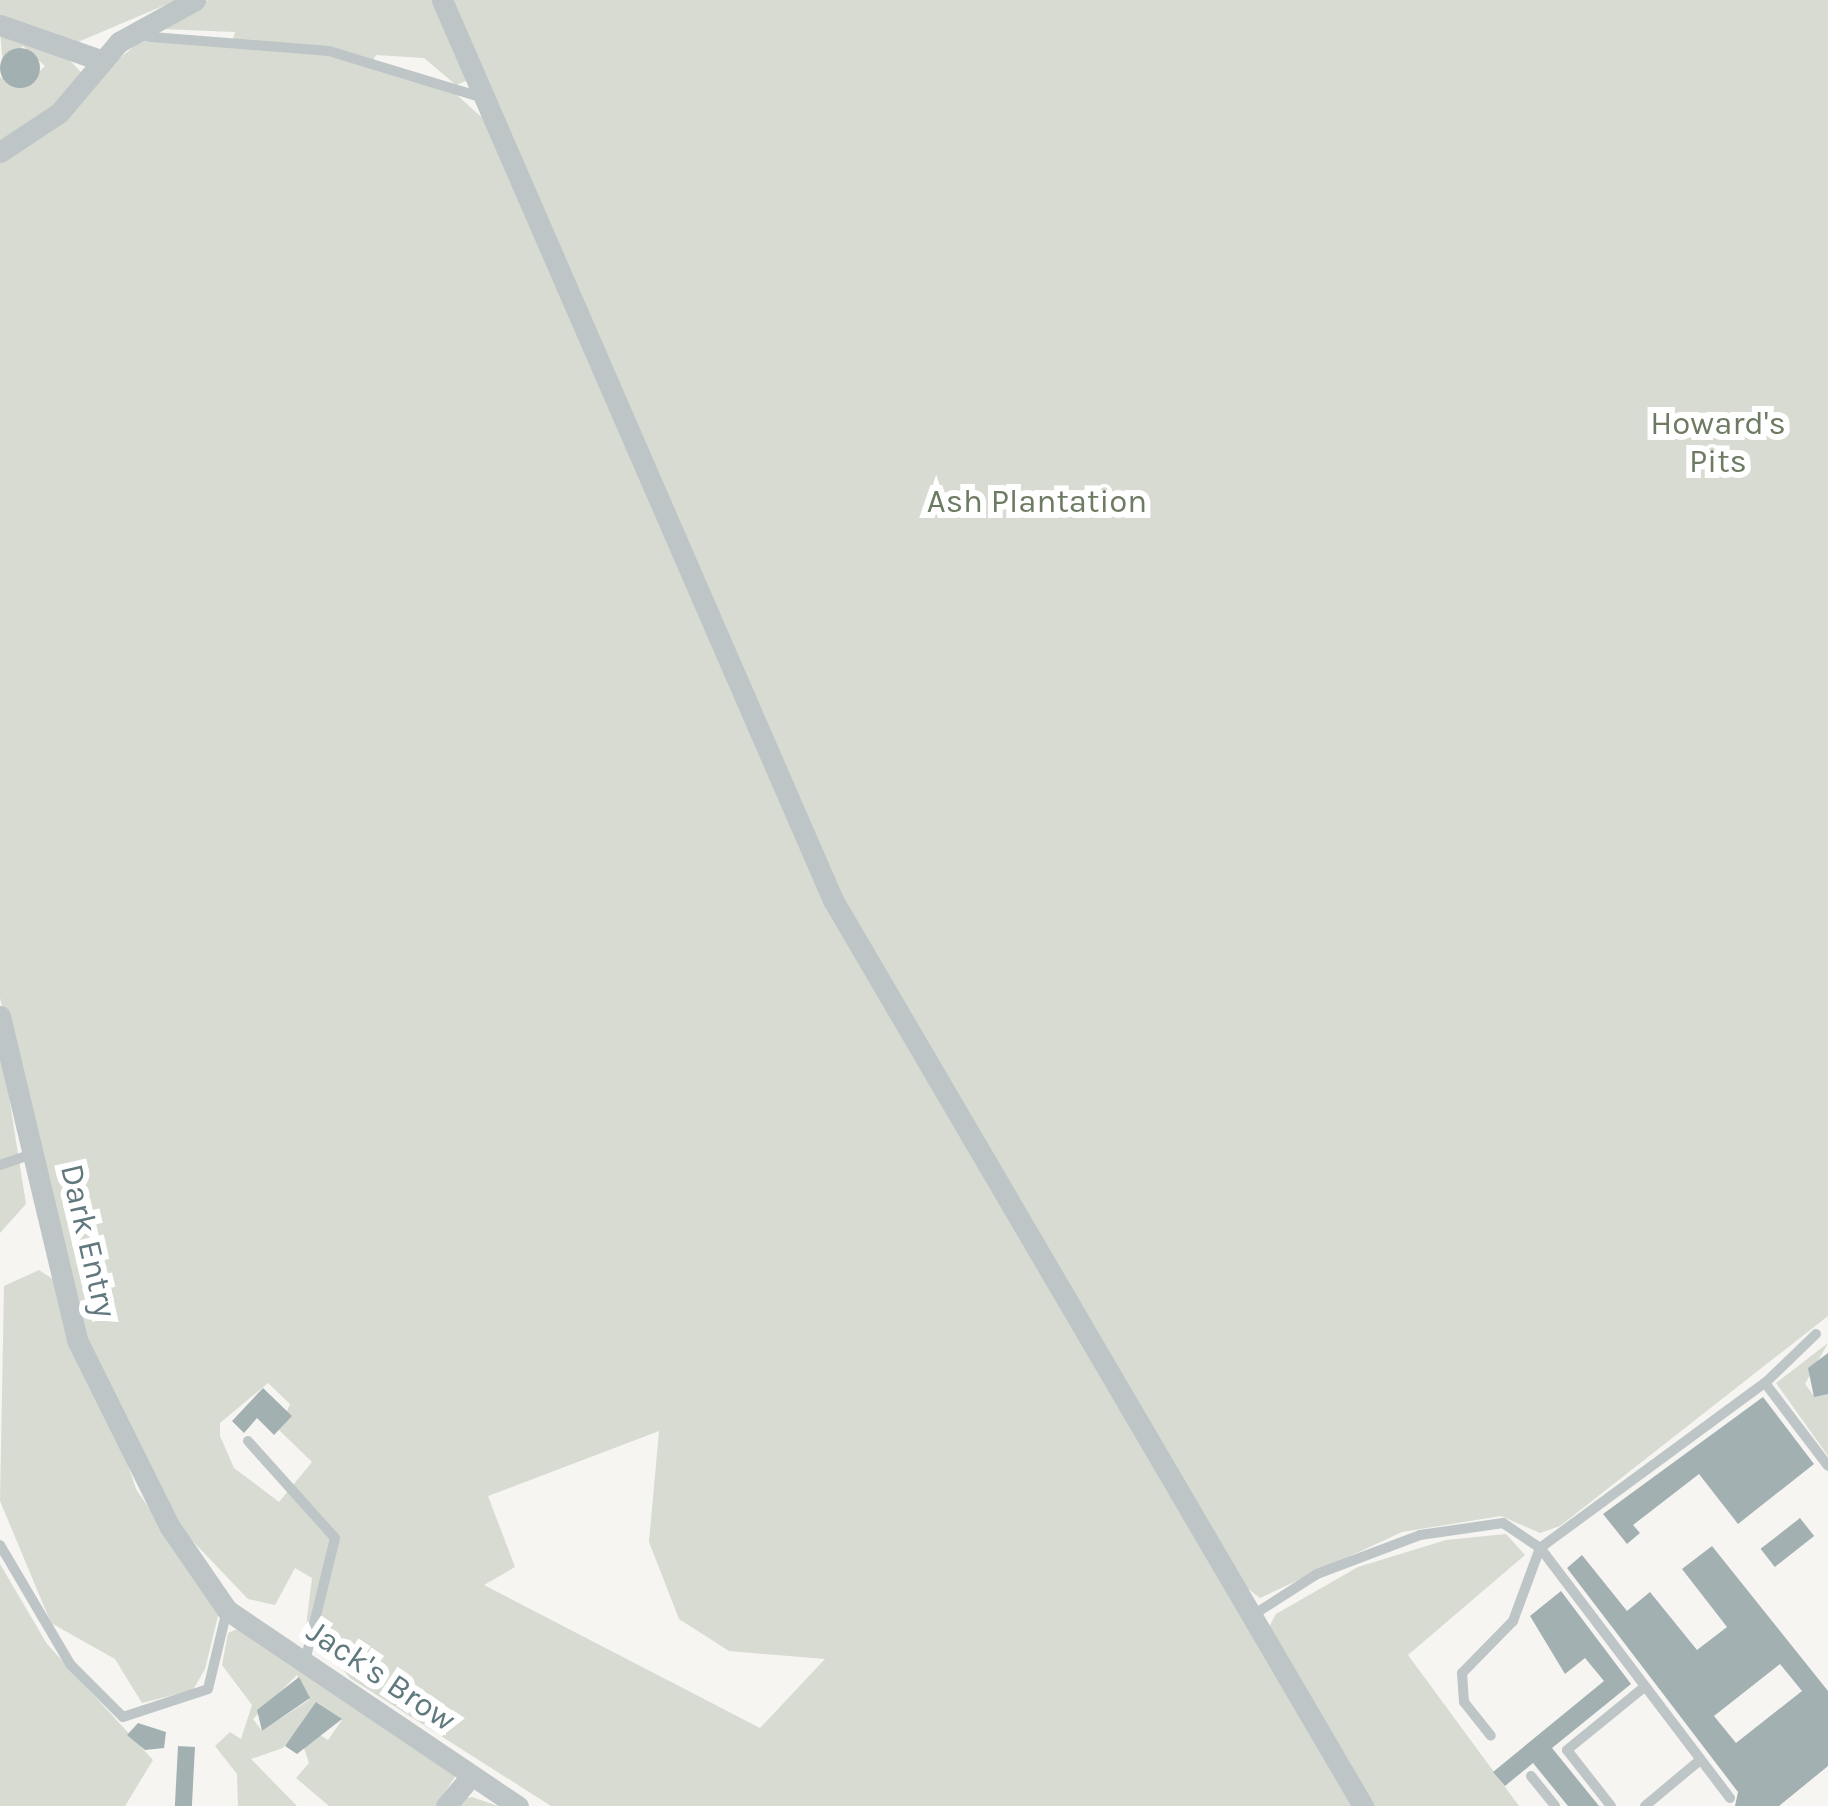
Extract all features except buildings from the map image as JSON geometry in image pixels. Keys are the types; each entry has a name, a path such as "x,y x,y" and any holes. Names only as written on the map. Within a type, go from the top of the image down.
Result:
{"street":[{"path":"0,152 59,112 119,42 195,0"},
{"path":"442,0 833,900 1363,1806"},
{"path":"0,25 100,60"},
{"name":"Dark Entry","path":"0,1016 77,1340 152,1497 222,1601"},
{"name":"Jack's Brow","path":"222,1601 304,1664 518,1806"},
{"path":"446,1806 471,1776"}],"lane":[{"path":"119,42 258,39 392,64 487,99"},
{"path":"0,1165 35,1153"},
{"path":"1491,1736 1464,1702 1462,1673 1513,1622 1540,1548 1765,1383 1816,1334"},
{"path":"1765,1383 1828,1466"},
{"path":"248,1441 334,1538 304,1664"},
{"path":"1251,1617 1317,1574 1420,1535 1504,1523 1540,1548 1730,1798"},
{"path":"0,1545 70,1664 123,1717 208,1689 222,1601"},
{"path":"1612,1806 1567,1750 1642,1688"},
{"path":"1645,1806 1700,1760"},
{"path":"1531,1776 1555,1806"}],"green space":[{"path":"0,0 177,0 78,42 0,19"},
{"path":"208,0 1828,0 1828,1316 1560,1526 1540,1533 1501,1516 1402,1532 1260,1598 1235,1579 846,907 460,25 450,30 473,78 456,85 424,58 376,55 371,64 449,88 487,122 827,905 1335,1778 1351,1764 1267,1631 1276,1614 1358,1567 1446,1540 1506,1534 1525,1555 1408,1655 1519,1806 551,1806 350,1678 306,1626 312,1578 295,1568 275,1605 248,1599 182,1530 134,1439 124,1453 136,1489 219,1612 205,1669 193,1690 142,1703 115,1659 51,1623 0,1501 4,1286 39,1270 54,1280 95,1392 109,1392 67,1285 0,998 0,148 8,154 63,118 57,108 0,145 0,77 26,85 45,66 23,46 3,66 0,31 64,54 91,83 139,42 232,42 235,32 160,29","holes":["268,1383 290,1404 279,1430 312,1462 279,1502 234,1468 220,1436 220,1423","659,1431 649,1542 679,1619 729,1651 825,1659 760,1728 484,1585 515,1567 488,1496"]},
{"path":"0,1040 26,1204 0,1233"},
{"path":"1828,1343 1805,1384 1814,1396 1828,1386 1828,1456 1776,1383"},
{"path":"0,1564 47,1644 153,1760 125,1806 0,1806"},
{"path":"240,1628 456,1775 437,1805 472,1797 498,1806 329,1806 296,1778 309,1763 303,1745 317,1733 328,1740 342,1720 318,1703 283,1748 251,1759 297,1806 238,1806 237,1774 215,1746 230,1732 241,1739 252,1705 222,1665 228,1633","holes":["297,1675 309,1700 262,1731 253,1719"]}],"park label":[{"name":"Howard's Pits","path":"1718,443"},
{"name":"Ash Plantation","path":"1037,502"}]}
